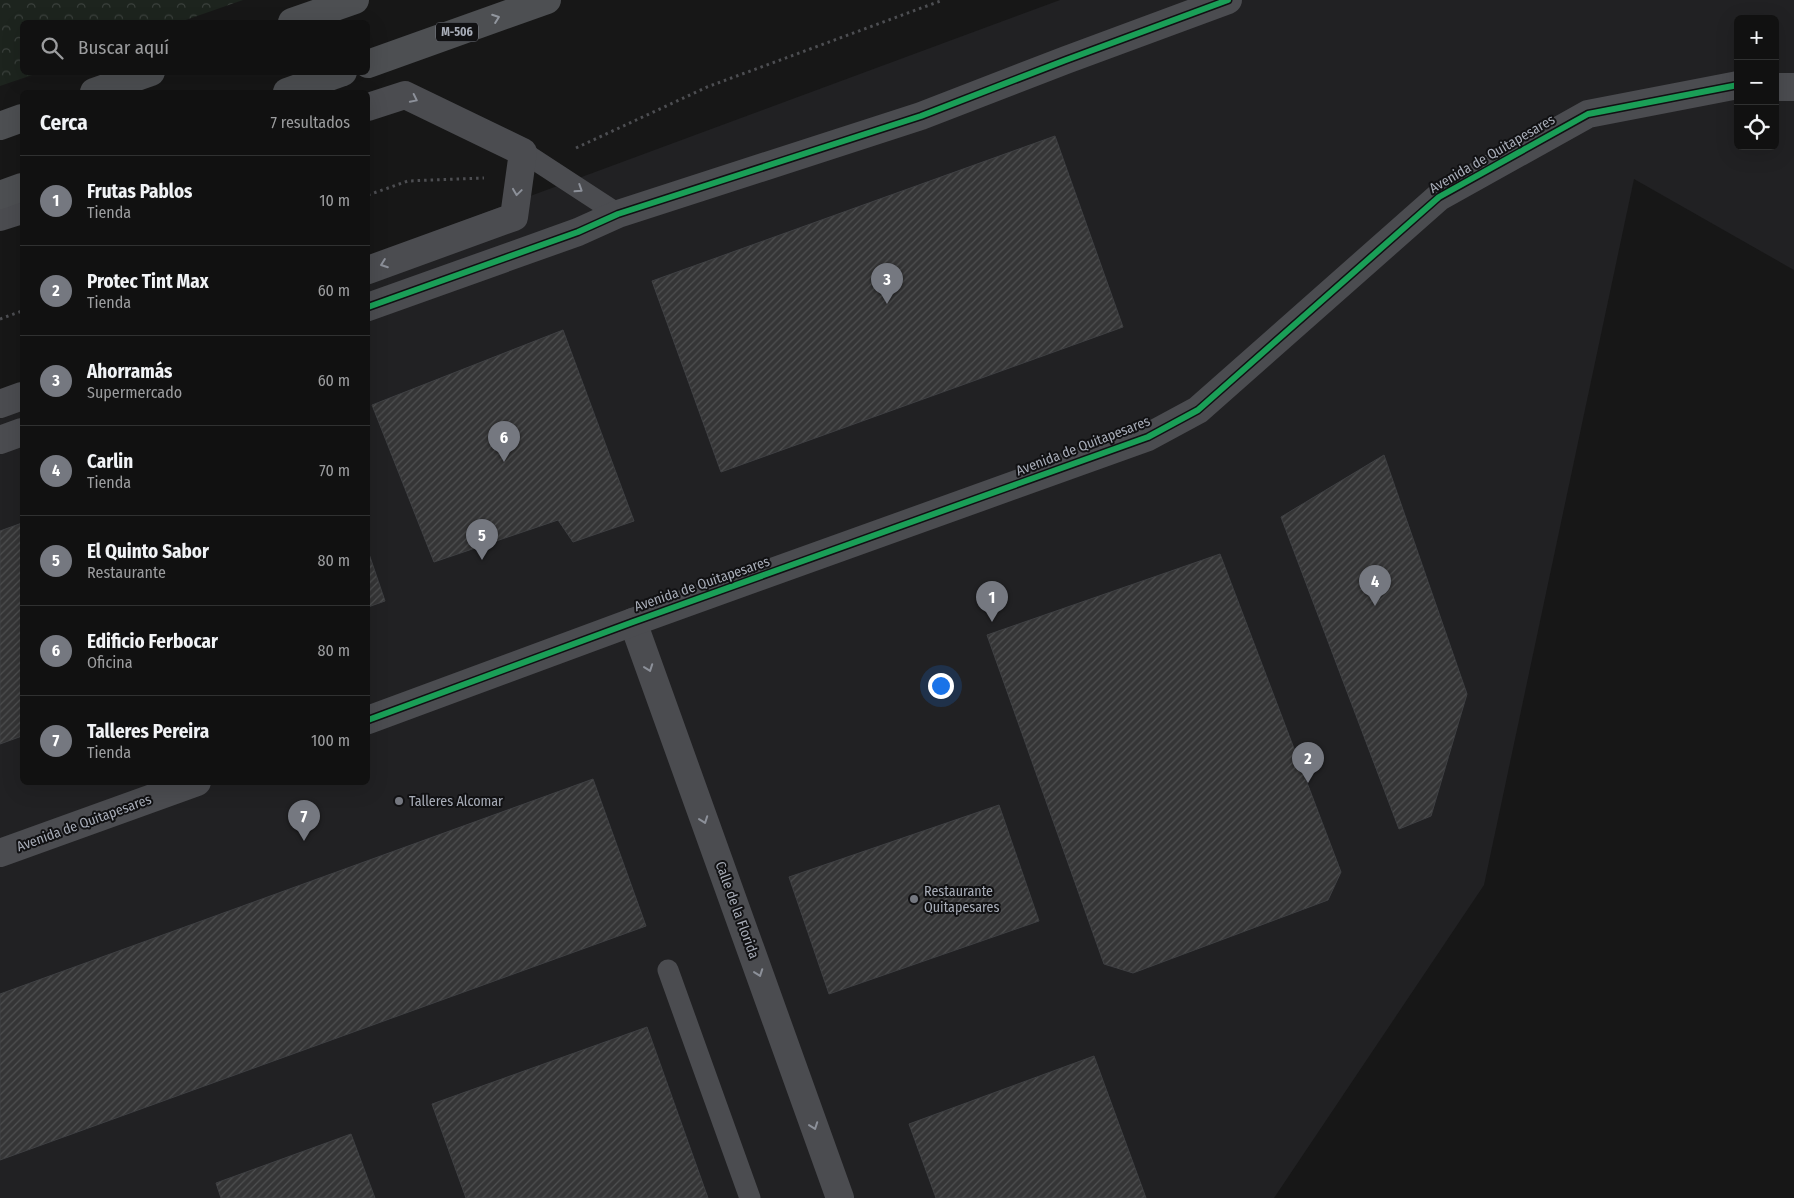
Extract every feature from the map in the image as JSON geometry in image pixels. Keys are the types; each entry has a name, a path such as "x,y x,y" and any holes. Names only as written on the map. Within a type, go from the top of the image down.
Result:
{"main road":[{"path":"298,20 355,0"},
{"name":"M-506","path":"370,63 546,0"},
{"path":"100,90 142,75"},
{"path":"293,90 335,75"},
{"path":"0,126 20,119"},
{"path":"0,195 20,188"}],"street":[{"path":"370,307 578,232 618,214 921,116 1228,0"},
{"name":"Avenida de Quitapesares","path":"370,719 633,622 1148,437 1198,410 1439,197 1588,114 1734,86"},
{"path":"1779,86 1794,88"},
{"path":"370,106 405,95 523,152 514,217 370,269"},
{"path":"0,217 20,211"},
{"path":"0,404 20,397"},
{"path":"0,440 20,433"},
{"name":"Calle de la Florida","path":"633,622 840,1198"},
{"name":"Avenida de Quitapesares","path":"0,853 189,785"}],"lane":[{"path":"523,152 618,214"},
{"path":"668,970 750,1198"}],"path":[{"path":"568,152 707,87 942,0"},
{"path":"370,194 408,181 490,178"},
{"path":"0,318 20,312"}],"shaded area":[{"path":"1060,0 1794,0 1794,270 1634,179 1484,885 1274,1198 0,1198 0,392 20,385 20,785 370,785 370,255"}],"green space":[{"path":"0,0 243,0 186,20 20,20 20,75 32,75 0,86"}],"building":[{"path":"1055,136 1123,327 721,472 652,281"},
{"path":"563,330 634,521 573,542 558,520 434,562 372,405"},
{"path":"1384,455 1467,694 1431,816 1399,829 1281,517"},
{"path":"20,524 20,737 0,744 0,531"},
{"path":"1220,554 1341,872 1328,900 1133,973 1104,964 987,635"},
{"path":"370,557 385,601 370,606"},
{"path":"593,779 646,926 0,1160 0,994"},
{"name":"Restaurante Quitapesares","path":"999,805 1039,921 829,994 789,877"},
{"path":"647,1027 708,1198 466,1198 432,1104"},
{"path":"1094,1056 1146,1198 936,1198 909,1124"},
{"path":"351,1134 375,1198 221,1198 216,1183"}],"cycle path":[{"path":"370,306 578,232 618,214 921,116 1228,0"},
{"path":"370,719 633,622 1148,437 1198,410 1439,197 1588,114 1734,86"}],"place":[{"name":"Ahorramás","path":"887,304"},
{"name":"Edificio Ferbocar","path":"504,462"},
{"name":"El Quinto Sabor","path":"482,560"},
{"name":"Carlin","path":"1375,606"},
{"name":"Frutas Pablos","path":"992,622"},
{"name":"Protec Tint Max","path":"1308,783"},
{"name":"Talleres Alcomar","path":"399,801"},
{"name":"Talleres Pereira","path":"304,841"},
{"name":"Restaurante Quitapesares","path":"914,899"}]}
